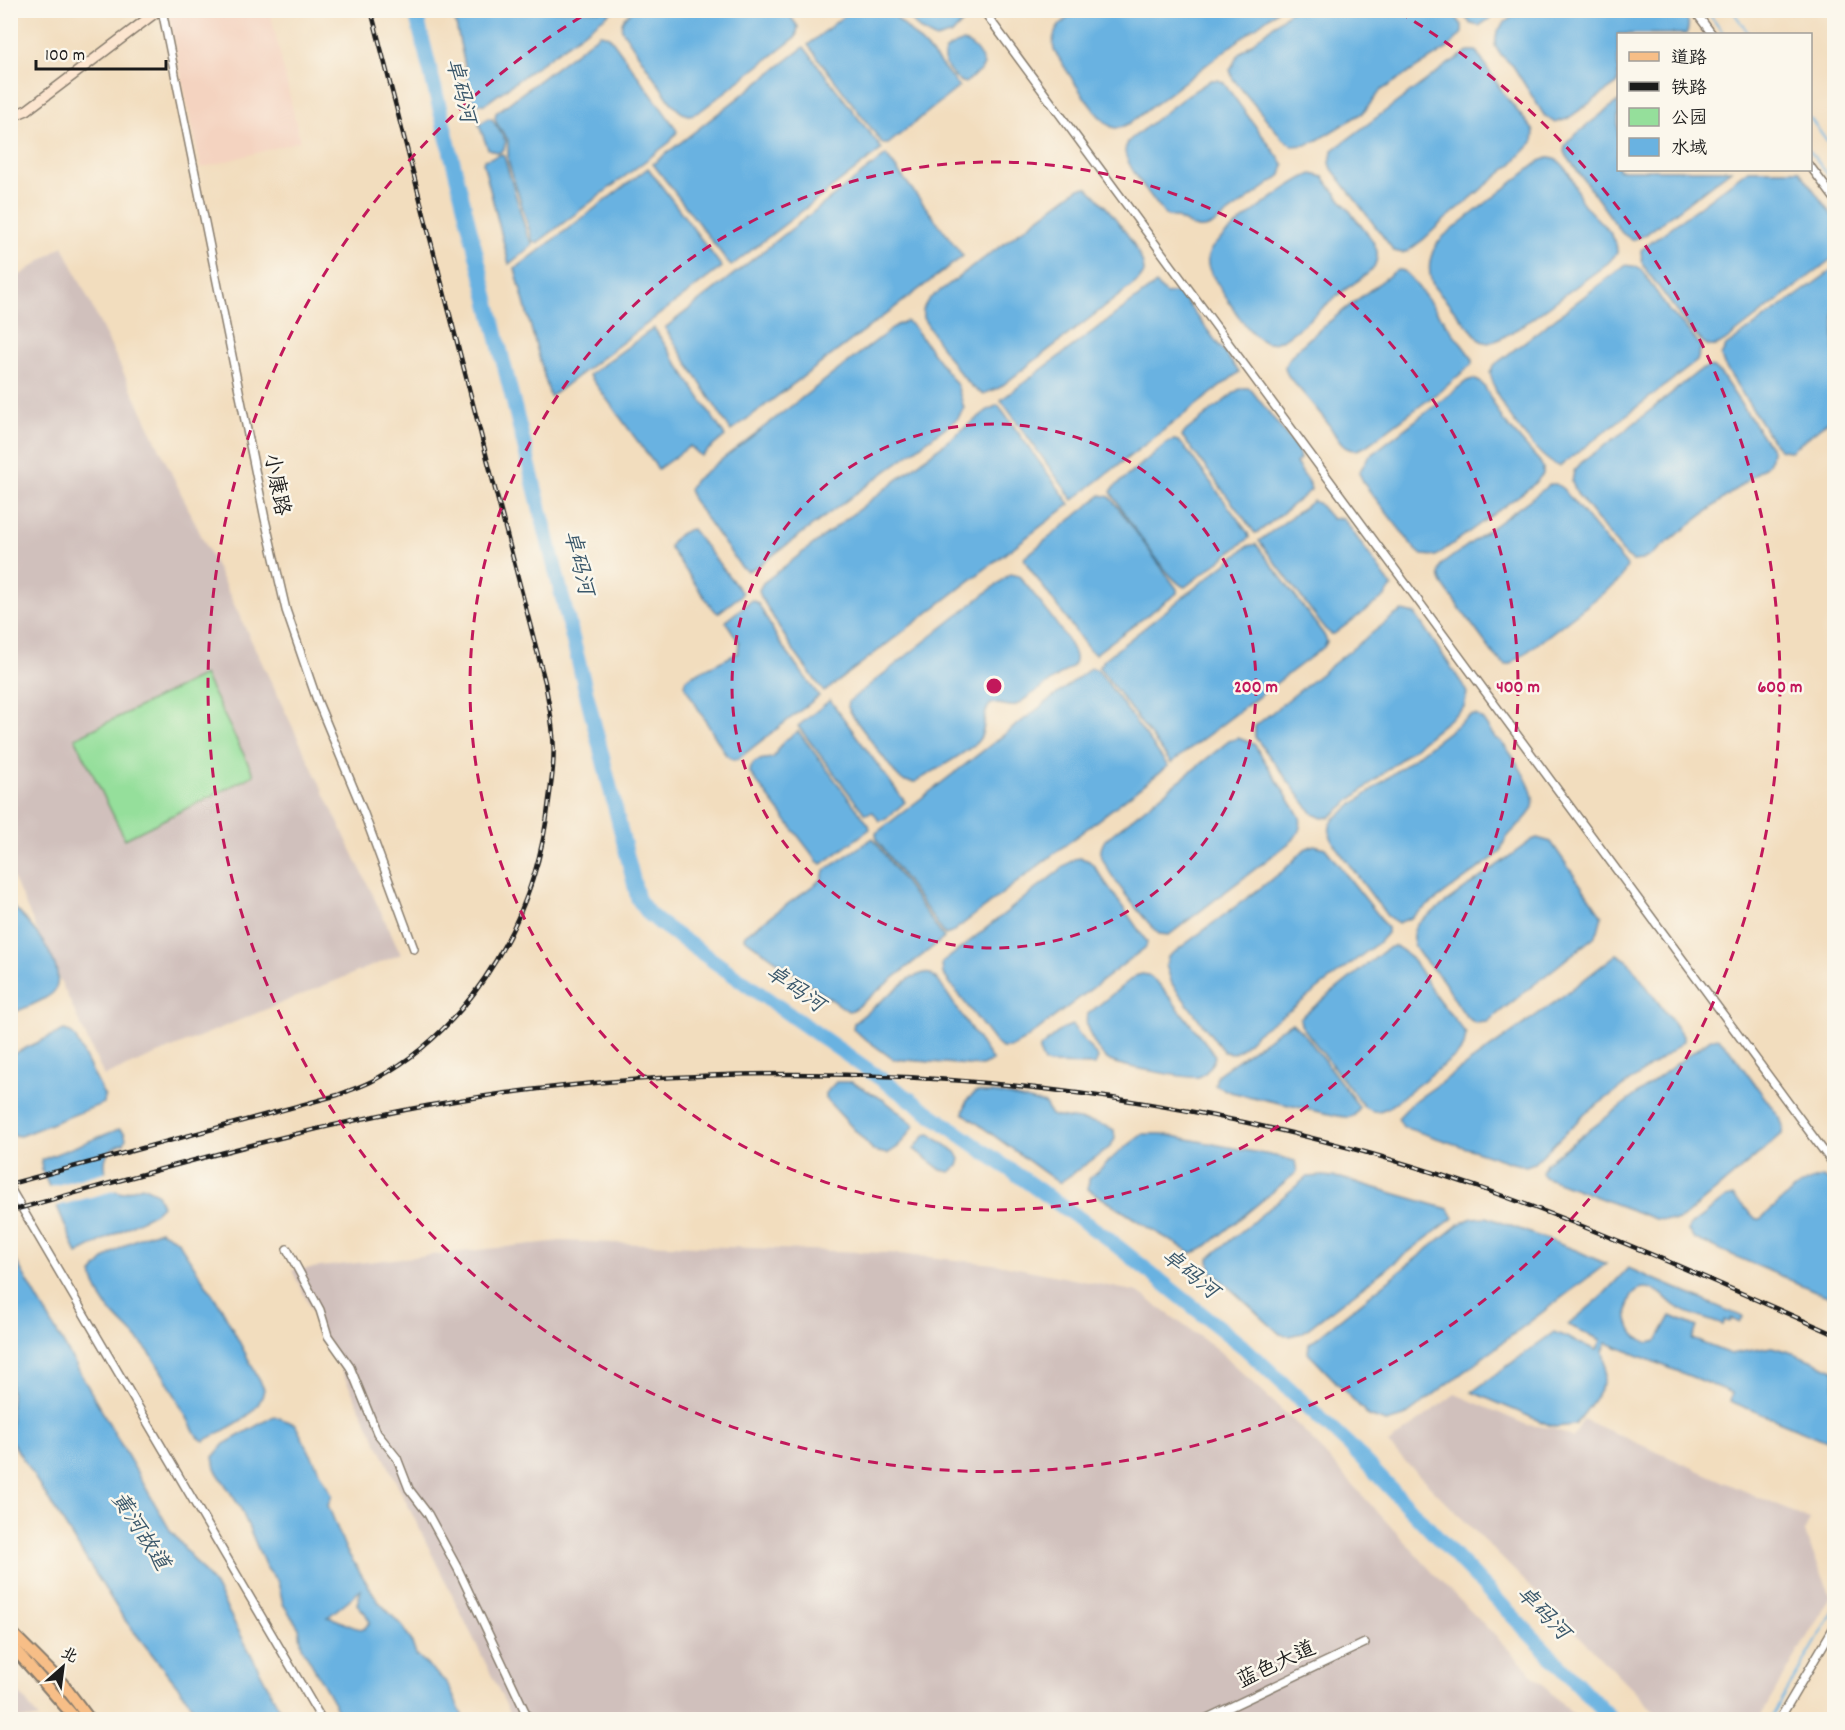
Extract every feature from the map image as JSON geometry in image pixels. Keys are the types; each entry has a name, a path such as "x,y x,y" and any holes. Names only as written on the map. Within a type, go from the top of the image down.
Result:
{"main road":[{"path":"10,117 27,110 160,10"},
{"path":"10,1631 62,1683 90,1719"},
{"path":"10,1644 77,1719"}],"street":[{"name":"小康路","path":"160,10 265,519 286,610 317,700 363,812 414,949"},
{"path":"983,10 1834,1165"},
{"path":"1694,10 1711,33"},
{"path":"1812,169 1834,198"},
{"path":"10,1188 322,1719"},
{"path":"287,1249 320,1310 328,1336 350,1367 377,1433 397,1458 409,1489 428,1514 458,1569 529,1719"},
{"path":"1779,1719 1834,1627"},
{"name":"蓝色大道","path":"1203,1719 1365,1642"}],"shaded area":[{"path":"172,10 270,11 300,141 201,168 168,13"},
{"path":"63,246 401,954 104,1076 11,873 10,282"},
{"path":"561,1241 890,1253 1003,1265 1138,1292 1218,1350 1300,1427 1436,1576 1577,1719 513,1719 292,1270"},
{"path":"1455,1394 1527,1425 1552,1428 1573,1438 1583,1419 1810,1520 1804,1532 1831,1596 1759,1719 1662,1719 1388,1444"},
{"path":"11,1683 26,1701 39,1719 11,1719"}],"green space":[{"path":"204,675 254,775 125,839 75,738"}],"water":[{"path":"453,10 613,11 485,104 481,104 476,103 472,98"},
{"path":"786,10 798,27 796,37 701,110 691,115 683,113 670,101 622,30 624,19 633,11"},
{"path":"1078,10 1277,11 1130,123 1116,128 1097,114 1054,50 1054,37 1058,27"},
{"path":"1292,10 1451,11 1462,25 1462,33 1448,48 1380,91 1364,112 1316,141 1293,146 1282,138 1233,79 1230,70 1238,55"},
{"path":"850,11 890,11 934,56 959,87 888,144 883,144 808,45"},
{"path":"903,11 966,11 966,19 952,34 936,39 921,31"},
{"path":"1460,11 1501,11 1479,26 1471,24"},
{"path":"1520,11 1680,11 1687,19 1688,27 1686,33 1617,33 1617,84 1567,119 1555,123 1544,115 1513,66 1495,46 1497,32 1504,23"},
{"path":"600,34 609,36 677,132 670,142 537,243 533,242 508,161 508,140 497,124 496,113"},
{"path":"962,42 976,50 984,65 965,83 954,76 944,60 945,52 951,46"},
{"path":"804,47 882,149 731,266 653,164"},
{"path":"1469,51 1476,51 1506,97 1534,131 1533,142 1512,164 1424,239 1408,251 1402,253 1394,251 1332,169 1330,163 1332,151 1448,64"},
{"path":"1211,80 1223,82 1284,165 1281,175 1275,180 1212,225 1199,228 1176,217 1165,215 1136,175 1125,150 1131,139 1186,96"},
{"path":"1617,102 1617,171 1730,171 1645,235 1632,240 1622,233 1564,152 1569,140"},
{"path":"488,118 492,119 506,141 504,149 499,153 488,149 479,125"},
{"path":"502,154 527,234 533,245 509,264 483,162"},
{"path":"886,155 963,256 731,431 665,328"},
{"path":"1548,158 1561,163 1570,175 1585,207 1609,231 1617,253 1608,263 1522,326 1498,340 1488,343 1481,341 1434,287 1430,273 1430,259 1436,246 1445,235 1540,161"},
{"path":"648,168 722,267 550,397 515,269"},
{"path":"1747,171 1800,171 1834,218 1834,257 1728,339 1713,346 1707,345 1695,334 1648,273 1642,262 1641,250"},
{"path":"1312,174 1323,177 1370,237 1376,248 1377,259 1370,272 1335,297 1294,332 1279,341 1268,343 1253,333 1236,313 1210,270 1208,257 1216,244 1241,221 1290,186"},
{"path":"1087,187 1113,215 1131,240 1143,263 1144,273 1138,281 999,388 983,394 959,372 942,348 923,318 925,306 929,299 1079,188"},
{"path":"1625,265 1642,270 1669,311 1699,344 1701,348 1697,361 1560,466 1545,457 1518,427 1500,400 1490,373 1493,366"},
{"path":"1834,269 1834,416 1791,451 1781,450 1774,443 1724,365 1721,356 1726,346"},
{"path":"1400,270 1412,279 1472,358 1472,364 1448,385 1366,446 1351,450 1340,442 1329,425 1289,377 1285,367 1289,359 1316,333 1395,271"},
{"path":"1156,284 1166,294 1179,292 1239,372 1073,500 1001,400"},
{"path":"906,321 913,326 957,385 964,408 958,418 758,566 748,571 741,567 692,499 689,489 695,480 897,325"},
{"path":"654,328 725,436 701,456 690,446 658,469 589,375"},
{"path":"1708,367 1720,373 1772,450 1771,458 1767,465 1651,555 1642,560 1633,561 1626,556 1578,495 1572,482 1574,471 1582,462 1699,371"},
{"path":"1473,379 1484,386 1503,420 1540,462 1543,474 1532,486 1436,556 1422,555 1365,485 1359,473 1368,457 1467,381"},
{"path":"1243,388 1249,388 1252,391 1298,450 1300,459 1296,463 1311,490 1255,533 1182,436"},
{"path":"998,405 1070,504 824,692 793,650 761,597 759,590 763,583 988,410"},
{"path":"1174,440 1184,446 1248,533 1249,538 1185,587 1178,583 1158,560 1111,492 1168,442"},
{"path":"1551,484 1556,484 1563,489 1627,566 1620,580 1523,655 1506,665 1495,656 1443,585 1440,568"},
{"path":"1101,495 1110,497 1117,506 1177,589 1177,593 1095,654 1089,650 1024,558"},
{"path":"1313,501 1318,503 1332,519 1343,518 1392,587 1385,596 1334,634 1325,629 1259,541"},
{"path":"692,529 742,593 718,613 712,608 670,548 678,536"},
{"path":"1256,544 1327,642 1324,647 1171,763 1099,667 1105,659 1248,546"},
{"path":"1010,574 1019,576 1060,628 1073,650 1075,661 1073,666 1016,705 992,703 986,711 981,737 974,745 915,782 904,781 898,777 854,718 848,702"},
{"path":"752,600 758,603 780,643 819,696 738,759 733,760 726,755 684,685 686,679 738,653 739,642 726,622"},
{"path":"1402,611 1415,614 1463,685 1467,693 1464,707 1330,817 1322,818 1313,814 1255,737 1255,726"},
{"path":"1091,668 1098,670 1168,766 951,933 945,935 877,840 876,833"},
{"path":"830,700 905,802 886,819 879,821 873,812 865,814 798,726"},
{"path":"1475,715 1483,720 1517,763 1532,792 1533,807 1506,839 1501,852 1411,918 1398,923 1387,916 1334,844 1330,833 1331,824 1335,818 1469,716"},
{"path":"798,731 870,829 822,864 818,862 750,773 755,762 773,758 784,741"},
{"path":"1238,738 1254,744 1300,817 1300,829 1293,840 1169,935 1159,934 1135,907 1109,871 1101,853 1102,846 1105,840 1229,741"},
{"path":"873,838 944,938 853,1010 848,1011 744,938 822,879 824,871"},
{"path":"1537,838 1551,842 1602,916 1598,931 1594,937 1487,1022 1475,1023 1465,1014 1441,978 1417,951 1413,940 1414,931 1418,923"},
{"path":"1314,845 1325,848 1379,916 1387,928 1387,933 1379,942 1292,1009 1257,1033 1241,1049 1234,1053 1224,1052 1172,984 1166,965 1168,957 1283,871 1305,849"},
{"path":"1081,858 1094,866 1147,942 1146,947 1023,1041 1010,1048 1002,1048 943,974 942,963 1074,859"},
{"path":"10,904 36,931 51,956 58,980 55,990 47,997 11,1014"},
{"path":"1394,946 1413,961 1436,996 1466,1034 1464,1046 1458,1054 1389,1107 1373,1111 1364,1107 1301,1025 1300,1018 1388,948"},
{"path":"1617,954 1627,960 1683,1036 1683,1041 1586,1113 1534,1163 1526,1166 1512,1163 1403,1127 1398,1118 1412,1103 1555,1002"},
{"path":"924,973 937,979 993,1061 982,1066 893,1059 856,1032 853,1028 854,1023 910,978"},
{"path":"1148,975 1159,984 1215,1056 1209,1069 1201,1076 1169,1074 1116,1063 1106,1058 1097,1047 1087,1025 1088,1014 1135,976"},
{"path":"1292,1023 1306,1036 1359,1107 1354,1116 1338,1116 1230,1092 1215,1085 1217,1075"},
{"path":"1072,1025 1098,1058 1095,1065 1044,1062 1039,1051 1041,1047 1062,1029"},
{"path":"64,1030 75,1037 105,1097 104,1103 20,1136 12,1135 11,1055"},
{"path":"1717,1037 1729,1049 1780,1118 1783,1126 1782,1134 1683,1218 1676,1221 1655,1219 1544,1177 1542,1172 1546,1163 1683,1059"},
{"path":"836,1082 852,1082 884,1100 915,1125 898,1147 887,1154 874,1151 826,1099 826,1093"},
{"path":"976,1092 1003,1094 1045,1104 1051,1115 1107,1126 1114,1130 1115,1139 1109,1148 1059,1183 963,1113 967,1100"},
{"path":"119,1129 124,1132 126,1138 124,1143 110,1150 105,1160 109,1188 122,1193 142,1186 157,1193 162,1206 155,1213 77,1254 42,1170 41,1160"},
{"path":"930,1134 956,1152 960,1159 958,1166 950,1172 941,1170 914,1149 925,1135"},
{"path":"1143,1134 1162,1134 1280,1157 1295,1161 1297,1172 1203,1249 1192,1253 1088,1189 1089,1179"},
{"path":"1307,1177 1341,1178 1448,1209 1453,1218 1302,1333 1290,1336 1280,1334 1210,1270 1209,1258"},
{"path":"1824,1177 1834,1185 1834,1299 1695,1239 1688,1231 1690,1226 1726,1198 1733,1196 1756,1219 1760,1219 1798,1187"},
{"path":"1487,1217 1578,1251 1606,1264 1404,1417 1386,1422 1369,1416 1308,1353 1309,1344 1459,1224 1472,1218"},
{"path":"160,1231 177,1240 222,1309 264,1389 256,1407 249,1414 204,1441 198,1438 152,1356 103,1300 92,1274 97,1267 122,1247"},
{"name":"黄河故道","path":"11,1252 170,1530 215,1586 285,1719 201,1719 124,1619 11,1440"},
{"path":"1628,1268 1743,1317 1740,1322 1732,1318 1729,1322 1725,1320 1723,1325 1680,1309 1655,1290 1639,1289 1630,1299 1628,1315 1632,1330 1642,1340 1649,1343 1657,1341 1671,1316 1697,1327 1692,1339 1730,1354 1772,1347 1834,1370 1834,1444 1730,1401 1732,1393 1607,1343 1603,1351 1605,1374 1600,1391 1575,1425 1554,1427 1472,1392 1554,1332 1597,1350 1601,1340 1568,1325 1602,1296"},
{"path":"274,1416 295,1424 332,1495 328,1505 346,1550 378,1601 403,1627 416,1655 447,1683 464,1719 343,1719 302,1647 299,1628 283,1604 278,1582 266,1567 240,1507 215,1469 213,1457 224,1444","holes":["361,1590 357,1604 370,1622 364,1629 355,1628 328,1617"]}],"pier":[{"path":"108,1171 111,1186 121,1189 54,1207 46,1188"}],"waterway":[{"name":"卓码河","path":"415,10 638,899 649,914 661,924 1107,1238 1246,1349 1350,1446 1612,1720"},
{"path":"1706,10 1723,33"},
{"path":"1732,10 1748,33"},
{"path":"1812,121 1834,151"},
{"path":"1812,154 1834,183"},
{"path":"1770,1720 1834,1611"}],"railway":[{"path":"10,1184 338,1095 376,1079 412,1056 444,1028 472,996 496,960 516,922 531,882 543,841 553,768 554,752 550,709 545,682 371,10"},
{"path":"10,1211 195,1160 319,1129 381,1115 507,1093 632,1080 758,1074 885,1076 1011,1085 1137,1102 1261,1126 1383,1157 1503,1196 1587,1228 1834,1334"}]}
